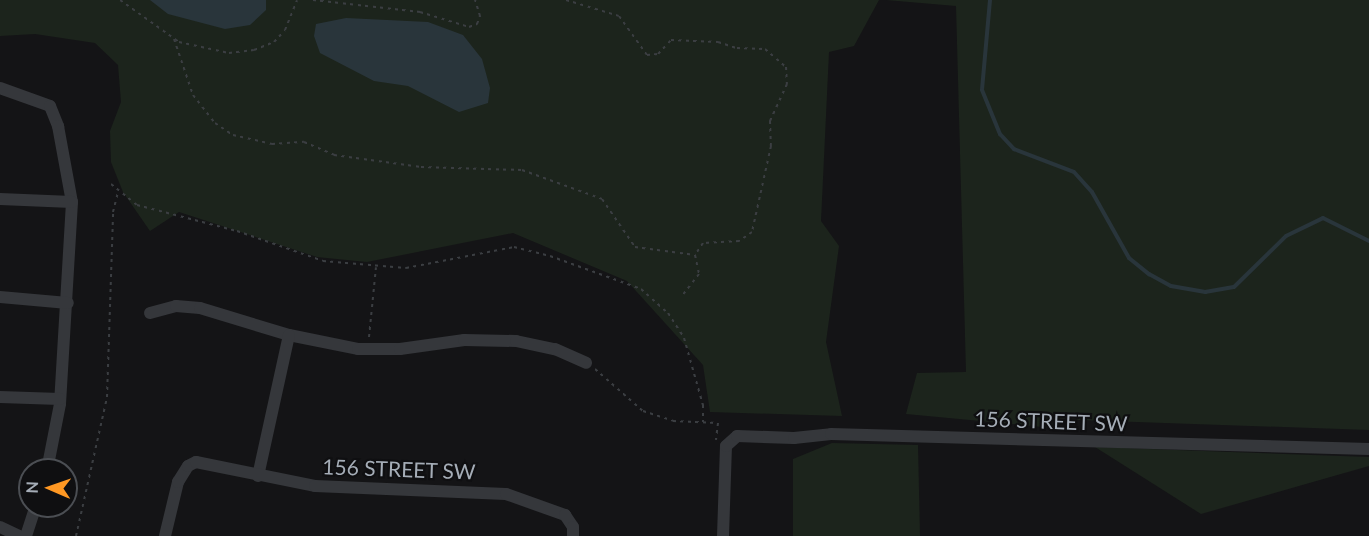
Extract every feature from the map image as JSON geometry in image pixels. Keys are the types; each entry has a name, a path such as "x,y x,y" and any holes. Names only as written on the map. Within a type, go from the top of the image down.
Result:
{"street":[{"path":"0,88 50,106 58,126 72,202 68,303 60,399 49,458"},
{"path":"0,199 72,202"},
{"path":"0,297 68,303"},
{"path":"150,313 176,306 200,308 289,335 368,349 495,339 538,345 585,363"},
{"path":"258,476 289,335"},
{"path":"0,397 60,399"},
{"name":"156 STREET SW","path":"723,536 726,446 732,438 831,434 1369,449"},
{"name":"156 STREET SW","path":"165,536 178,482 188,466 206,464 258,476 350,490 482,490 506,494 570,520 573,536"},
{"path":"26,536 32,518"}],"path":[{"path":"120,0 174,39 214,52 254,50 281,36 297,0"},
{"path":"313,0 362,3 435,14 464,27 479,21 475,0"},
{"path":"566,0 619,16 647,55 658,54 671,40 718,42 737,48 765,49 786,67 788,84 770,121 771,146 752,232 739,241 705,242 695,255 699,274 681,297"},
{"path":"174,39 193,95 215,123 233,135 272,144 304,142 338,156 421,167 522,170 602,199 635,247 695,255"},
{"path":"111,184 118,192 148,209 237,231 323,261 376,267 418,266 514,248 550,256 640,289 660,304 684,338 703,405 703,422"},
{"path":"76,536 107,397 113,212 118,192"},
{"path":"368,349 376,267"},
{"path":"585,363 608,376 643,411 673,422 718,423 716,449"}],"shaded area":[{"path":"0,0 879,0 854,46 829,52 821,221 839,246 826,342 842,416 710,412 703,365 627,281 513,233 367,262 317,257 179,212 150,231 123,192 111,162 110,131 121,102 118,65 95,43 35,34 0,36"},
{"path":"150,0 266,0 266,10 250,25 225,29 168,14"},
{"path":"886,0 1369,0 1369,430 1051,419 1054,428 906,414 917,373 966,372 956,6"},
{"path":"346,18 428,22 463,35 482,59 490,88 488,103 459,112 408,86 374,81 320,53 314,36 316,24"},
{"path":"832,443 918,445 920,536 793,536 793,459"},
{"path":"1095,447 1369,457 1369,466 1201,514"}],"waterway":[{"path":"990,0 982,90 1000,134 1014,149 1074,172 1092,192 1129,258 1149,274 1171,286 1205,292 1234,287 1286,236 1323,218 1369,241"}]}
